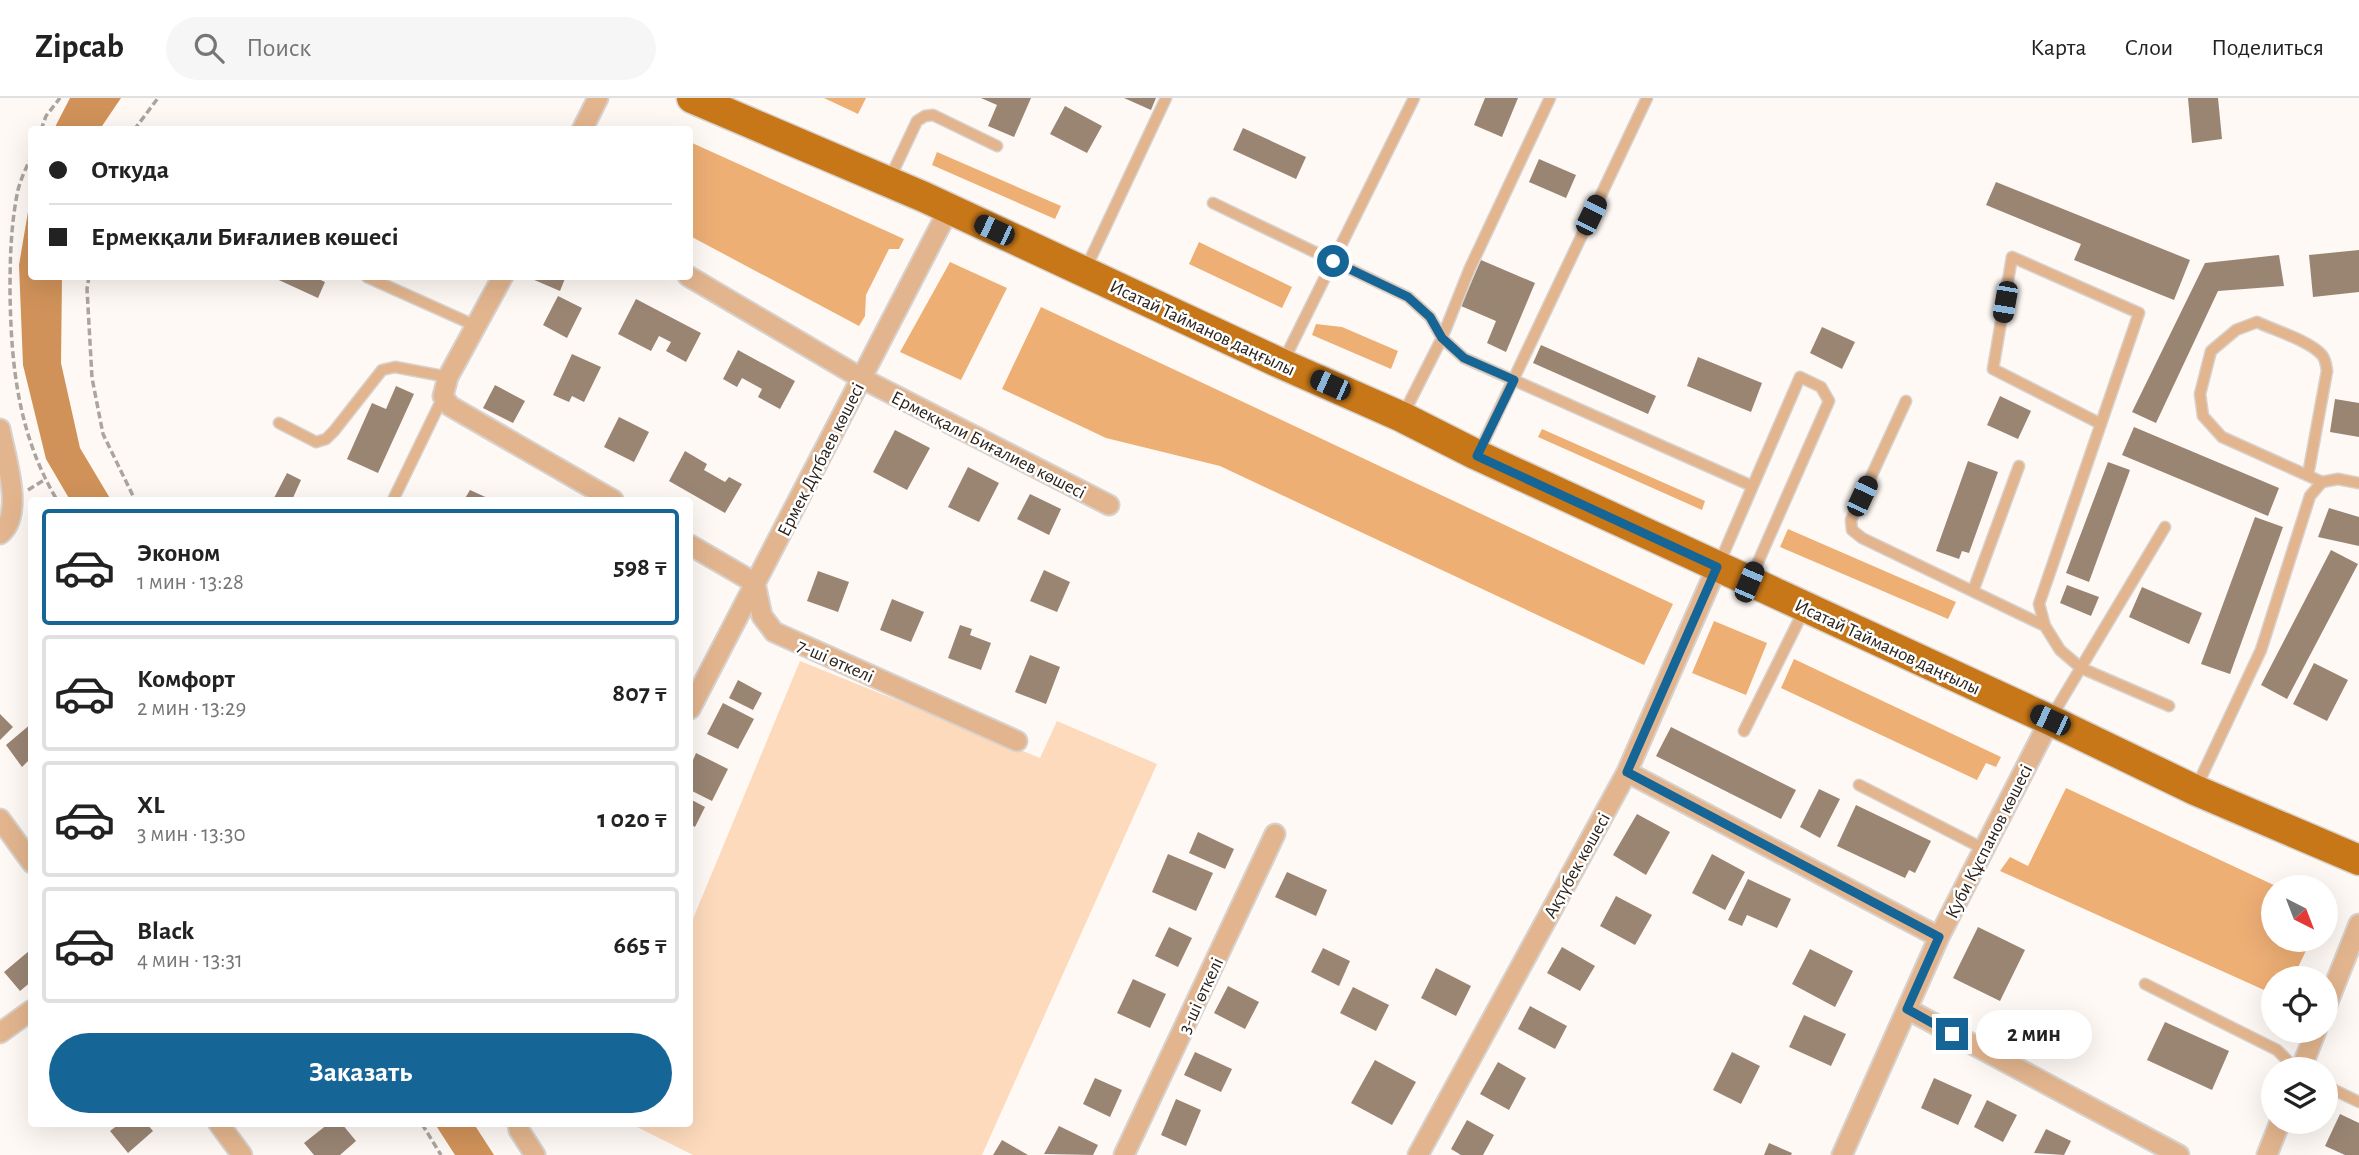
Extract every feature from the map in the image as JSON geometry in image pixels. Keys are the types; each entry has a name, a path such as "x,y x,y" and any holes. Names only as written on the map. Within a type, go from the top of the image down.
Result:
{"main road":[{"name":"Исатай Тайманов даңғылы","path":"692,98 949,209 1402,417 1477,456 2050,720 2194,790 2359,860"}],"street":[{"path":"584,126 598,98"},
{"name":"Ермек Дүтбаев көшесi","path":"693,703 949,209"},
{"name":"Ермекқали Биғалиев көшесі","path":"693,279 862,378 1109,505"},
{"path":"501,280 446,386 450,406 608,497"},
{"path":"0,429 14,500 6,529 0,534"},
{"path":"693,547 755,583"},
{"name":"Ақтүбек көшесi","path":"1418,1155 1627,772 1717,567"},
{"name":"7-шi өткелi","path":"755,583 762,616 774,632 1017,741"},
{"name":"Куби Құспанов көшесi","path":"1842,1155 1939,937 2050,720"},
{"path":"1627,772 1939,937"},
{"path":"0,819 28,858"},
{"name":"3-шi өткелi","path":"1124,1155 1275,834"},
{"path":"2338,977 2359,924"},
{"path":"1907,1009 2179,1155"},
{"path":"0,1033 28,1013"},
{"path":"221,1127 242,1155"},
{"path":"519,1127 536,1155"},
{"path":"2267,1155 2275,1134"}],"lane":[{"path":"1084,272 1166,98"},
{"path":"1282,364 1414,98"},
{"path":"1402,417 1442,338 1470,268 1550,98"},
{"path":"1477,456 1647,98"},
{"path":"888,182 917,121 925,116 933,115 997,146"},
{"path":"1213,203 1408,297 1430,317 1442,338 1464,358 1752,486"},
{"path":"2101,424 1993,369 2012,257 2138,313 2101,424 2039,604 2045,626 2060,650 2081,668 2169,706"},
{"path":"375,280 476,326"},
{"path":"2308,475 2327,371 2326,361 2320,353 2308,346 2257,322 2236,330 2211,351 2200,394 2203,416 2222,437 2322,482 2338,479 2359,484"},
{"path":"279,423 316,442 326,439 382,370 395,367 446,386 394,497"},
{"path":"1717,567 1800,377 1821,387 1829,401 1749,582"},
{"path":"1906,401 1850,520 1852,530 1861,538 2045,626"},
{"path":"1973,591 2019,466"},
{"path":"2194,790 2261,650 2310,496 2322,482"},
{"path":"2050,720 2165,527"},
{"path":"1744,731 1805,608"},
{"path":"1859,785 1984,849"},
{"path":"2145,985 2277,1050 2285,1057"},
{"path":"2338,1092 2359,1102"}],"path":[{"path":"42,126 46,116 60,98"},
{"path":"137,126 158,98"},
{"path":"28,165 19,189 10,253 11,333 18,397 33,455 55,497"},
{"path":"88,280 92,378 103,434 134,497"},
{"path":"424,1127 441,1155"}],"shaded area":[{"path":"70,98 121,98 102,126 56,126"},
{"path":"824,98 866,98 858,114"},
{"path":"693,143 904,239 899,249 889,249 866,295 865,316 859,326 693,238"},
{"path":"937,152 1061,206 1055,219 932,165"},
{"path":"28,212 28,280 62,280 61,363 80,448 109,497 68,497 46,459 23,365 19,265"},
{"path":"1199,242 1292,287 1282,308 1189,264"},
{"path":"950,262 1007,288 961,380 900,352"},
{"path":"1041,307 1673,604 1644,665 1220,466 1106,438 1002,389"},
{"path":"1316,324 1342,327 1398,351 1391,369 1312,335"},
{"path":"1542,429 1705,501 1702,510 1538,437"},
{"path":"1788,529 1956,602 1948,619 1780,547"},
{"path":"1714,621 1767,643 1746,695 1692,673"},
{"path":"1794,659 2001,757 1996,767 1986,763 1977,780 1781,688"},
{"path":"800,661 1040,758 1057,721 1157,764 982,1155 693,1155 637,1127 693,1127 693,919"},
{"path":"2066,788 2261,879 2261,952 2305,952 2299,966 2261,966 2261,989 2000,871 2010,857 2028,866"},
{"path":"437,1127 476,1127 494,1155 455,1155"}],"building":[{"path":"981,98 1031,98 1014,137 988,126 997,105"},
{"path":"1124,98 1156,98 1151,110"},
{"path":"1485,98 1518,98 1502,137 1474,125"},
{"path":"2188,98 2218,98 2222,139 2192,143"},
{"path":"1065,106 1102,126 1087,153 1050,134"},
{"path":"1243,128 1306,157 1296,179 1233,150"},
{"path":"1539,159 1576,175 1566,198 1529,182"},
{"path":"1996,182 2190,260 2174,300 2074,260 2081,244 1986,205"},
{"path":"2359,250 2359,292 2313,297 2309,255"},
{"path":"2279,255 2284,286 2218,291 2156,423 2132,412 2205,263"},
{"path":"1481,260 1535,283 1506,352 1487,343 1496,321 1461,306"},
{"path":"279,280 321,280 325,282 318,298"},
{"path":"534,280 564,280 560,291"},
{"path":"558,296 582,308 567,338 543,325"},
{"path":"636,299 701,333 686,362 666,351 671,342 659,336 651,351 618,334"},
{"path":"1822,327 1855,342 1842,369 1810,353"},
{"path":"1541,345 1656,396 1648,414 1533,363"},
{"path":"738,350 795,381 780,409 758,397 762,389 742,378 737,387 723,379"},
{"path":"572,354 601,367 584,402 572,396 569,402 553,395"},
{"path":"1698,357 1762,383 1751,412 1687,386"},
{"path":"495,385 525,401 513,423 483,408"},
{"path":"396,386 414,394 378,473 347,459 372,403 386,409"},
{"path":"2000,396 2031,411 2018,439 1987,425"},
{"path":"2335,399 2359,403 2359,437 2330,432"},
{"path":"619,417 649,432 634,462 604,447"},
{"path":"2134,427 2279,488 2268,516 2122,455"},
{"path":"895,430 930,448 907,490 873,472"},
{"path":"685,451 707,464 704,470 725,482 729,477 742,484 725,513 669,481"},
{"path":"1968,461 1998,472 1969,553 1962,551 1959,559 1936,551"},
{"path":"2108,462 2130,470 2089,582 2066,573"},
{"path":"968,467 999,483 979,522 948,507"},
{"path":"287,473 301,480 293,497 275,497"},
{"path":"470,490 485,497 466,497"},
{"path":"1030,494 1061,509 1049,535 1017,519"},
{"path":"2329,508 2359,517 2359,546 2318,537"},
{"path":"2255,517 2283,527 2230,674 2201,664"},
{"path":"2331,550 2358,564 2287,699 2261,685"},
{"path":"1044,570 1070,582 1057,612 1030,601"},
{"path":"818,571 849,582 838,612 807,601"},
{"path":"2067,585 2099,597 2091,616 2060,603"},
{"path":"2142,587 2202,613 2189,644 2129,617"},
{"path":"892,599 924,612 911,642 880,630"},
{"path":"960,625 972,629 970,635 991,643 981,670 948,658"},
{"path":"1030,655 1060,667 1046,704 1015,692"},
{"path":"2314,663 2348,680 2327,721 2293,704"},
{"path":"738,680 762,693 753,710 729,698"},
{"path":"723,703 754,719 738,749 707,734"},
{"path":"0,714 13,727 0,740"},
{"path":"28,726 28,761 22,767 6,745"},
{"path":"1671,727 1796,790 1781,819 1656,756"},
{"path":"696,753 728,769 712,801 693,792 693,760"},
{"path":"1819,789 1840,799 1820,838 1800,827"},
{"path":"693,801 705,807 695,827 693,826"},
{"path":"1856,805 1931,841 1915,873 1909,870 1905,878 1837,846"},
{"path":"1637,814 1670,832 1646,875 1613,855"},
{"path":"1198,832 1234,849 1225,869 1189,853"},
{"path":"1168,854 1213,873 1196,911 1152,892"},
{"path":"1712,854 1745,872 1725,910 1692,893"},
{"path":"1287,872 1327,890 1316,916 1275,897"},
{"path":"1748,879 1791,899 1777,928 1747,915 1742,926 1728,920"},
{"path":"1616,896 1652,915 1635,945 1600,926"},
{"path":"1169,927 1192,938 1178,967 1155,956"},
{"path":"1978,927 2025,950 2000,1001 1953,978"},
{"path":"1562,947 1595,966 1580,991 1547,973"},
{"path":"1323,948 1350,961 1339,986 1311,972"},
{"path":"1810,949 1853,971 1835,1007 1792,984"},
{"path":"28,952 28,984 20,991 4,972"},
{"path":"1436,968 1471,986 1456,1016 1421,998"},
{"path":"1133,979 1166,994 1150,1028 1117,1013"},
{"path":"1228,986 1259,1002 1245,1029 1214,1013"},
{"path":"1353,987 1389,1005 1376,1031 1340,1013"},
{"path":"1530,1006 1567,1026 1555,1049 1518,1029"},
{"path":"1804,1015 1846,1034 1831,1066 1789,1047"},
{"path":"2165,1022 2229,1051 2212,1090 2147,1060"},
{"path":"1195,1052 1232,1069 1221,1092 1184,1075"},
{"path":"1732,1052 1760,1066 1741,1104 1713,1090"},
{"path":"1375,1060 1416,1082 1392,1125 1351,1103"},
{"path":"1498,1062 1526,1078 1509,1110 1480,1094"},
{"path":"1095,1078 1122,1090 1110,1117 1083,1104"},
{"path":"1934,1078 1972,1095 1958,1125 1921,1108"},
{"path":"1176,1099 1201,1110 1186,1146 1161,1135"},
{"path":"1987,1100 2017,1115 2003,1142 1974,1127"},
{"path":"2340,1114 2359,1123 2359,1155 2345,1155 2325,1146 2331,1134 2338,1134"},
{"path":"1467,1120 1494,1135 1483,1155 1461,1155 1451,1149"},
{"path":"1059,1126 1098,1145 1093,1155 1044,1154"},
{"path":"115,1127 150,1127 153,1131 128,1153 110,1131"},
{"path":"324,1127 344,1127 356,1141 340,1155 314,1155 304,1143"},
{"path":"2046,1129 2071,1141 2064,1155 2034,1153"},
{"path":"1002,1140 1028,1155 993,1155"},
{"path":"1769,1143 1792,1153 1764,1155"}],"route":[{"path":"1333,261 1408,297 1430,317 1442,338 1464,358 1514,380 1477,456 1717,567 1627,772 1939,937 1907,1009 1952,1034"}]}
